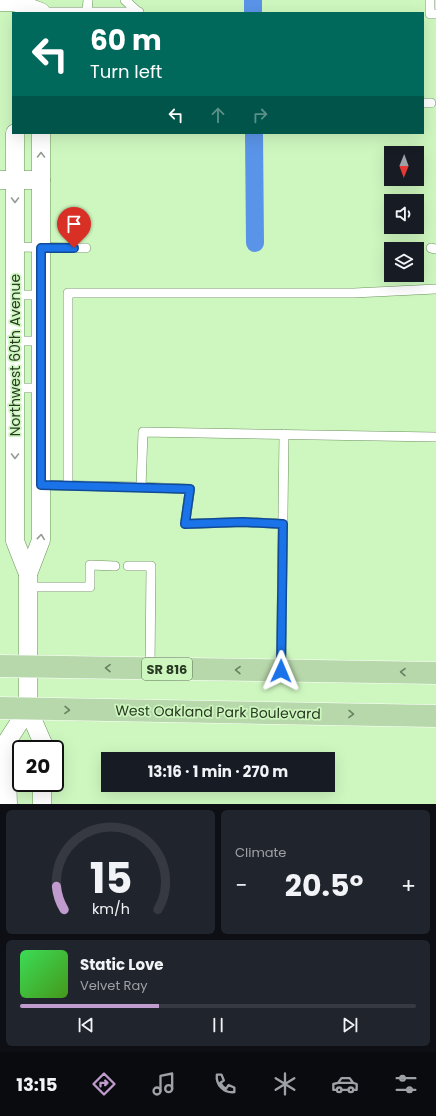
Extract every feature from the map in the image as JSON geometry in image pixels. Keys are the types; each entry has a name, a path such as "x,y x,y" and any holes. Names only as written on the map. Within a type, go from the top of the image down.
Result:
{"main road":[{"name":"SR 816","path":"0,666 436,673"},
{"name":"West Oakland Park Boulevard","path":"0,708 436,716"}],"street":[{"path":"11,4 41,8"},
{"name":"Northwest 60th Avenue","path":"15,134 7,180 15,247 15,541 28,580"},
{"name":"Northwest 60th Avenue","path":"28,709 28,580 41,540 41,134"},
{"path":"7,180 41,180"},
{"path":"28,709 41,740"},
{"path":"8,804 6,743 28,709"},
{"path":"42,792 42,804"}],"lane":[{"path":"41,8 88,12 88,0"},
{"path":"125,0 137,12"},
{"path":"430,0 430,14 436,14"},
{"path":"15,247 86,248"},
{"path":"68,486 68,293 354,293 436,290"},
{"path":"15,295 41,295"},
{"path":"15,341 41,341"},
{"path":"15,388 41,388"},
{"path":"141,487 143,432 436,437"},
{"path":"281,671 284,434"},
{"path":"41,485 190,489 185,524 243,522 283,524"},
{"path":"28,580 90,587 90,565 115,566"},
{"path":"128,566 151,566 150,668"}],"waterway":[{"path":"253,0 253,12"},
{"path":"254,134 255,243"}],"route":[{"path":"74,248 41,248 41,485 190,489 185,524 243,522 283,524 281,671"}]}
